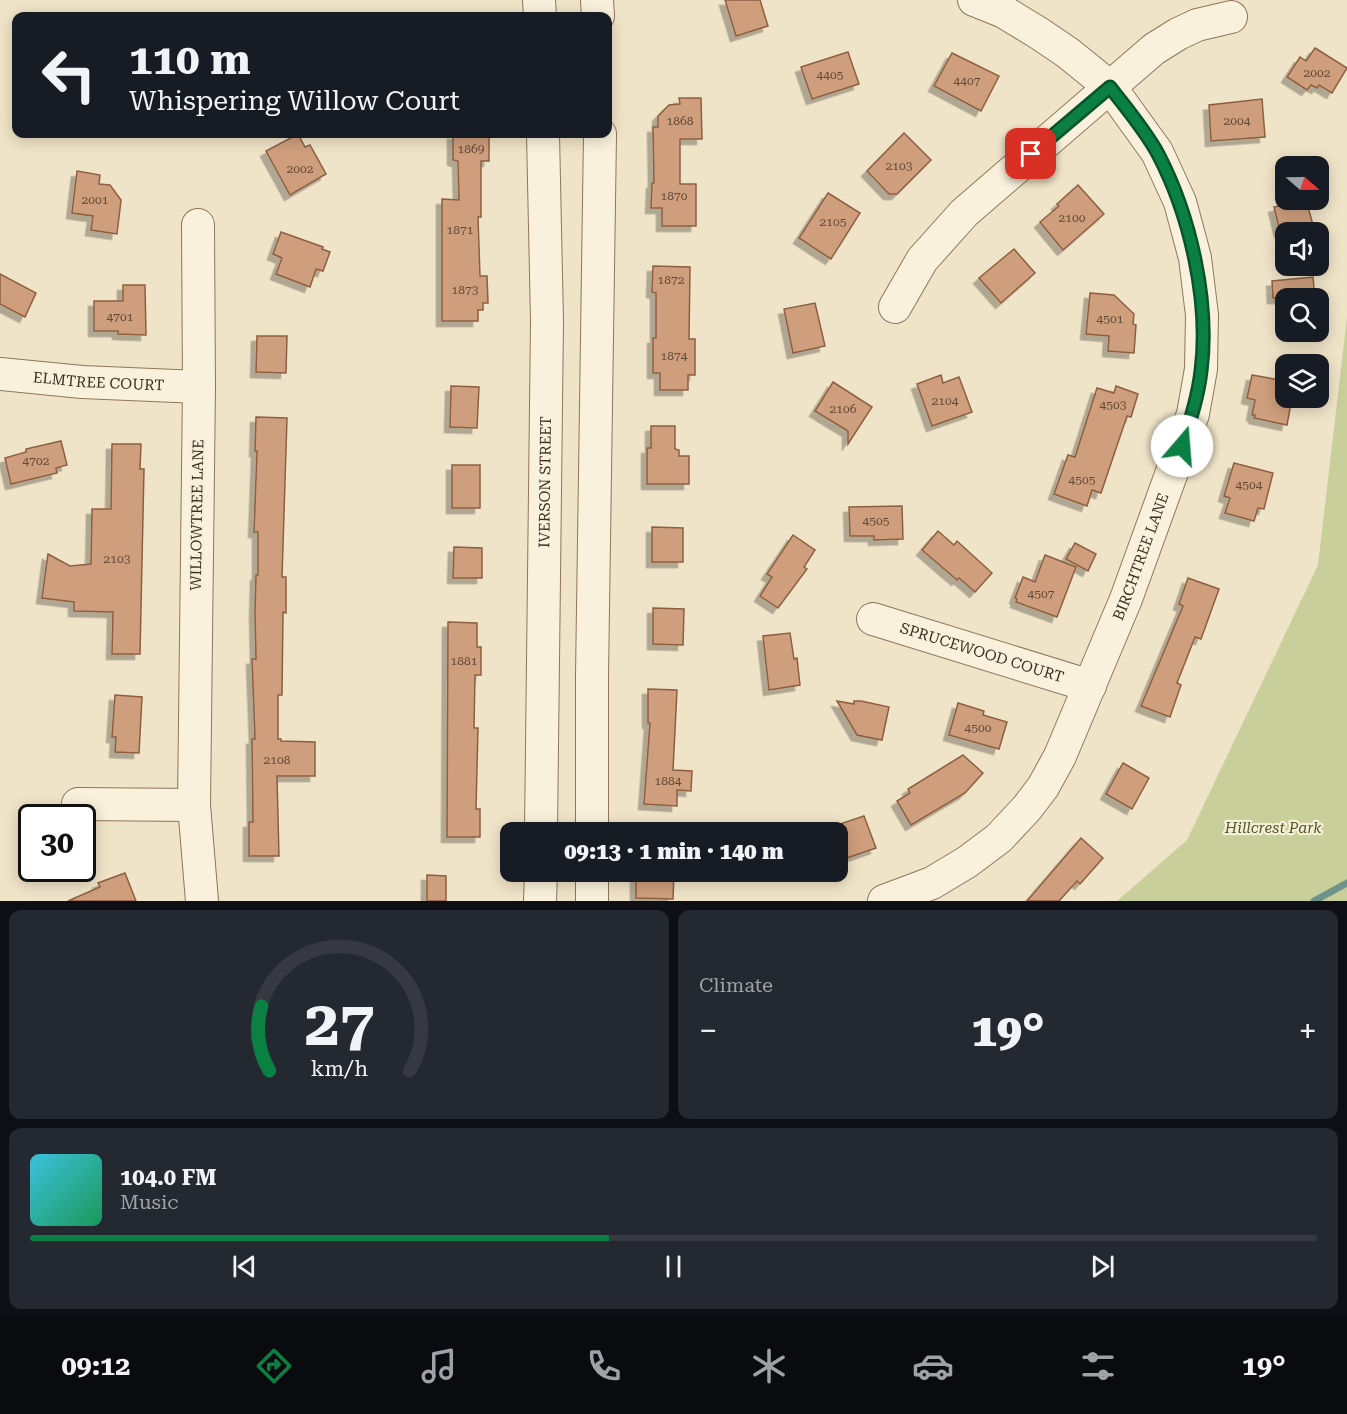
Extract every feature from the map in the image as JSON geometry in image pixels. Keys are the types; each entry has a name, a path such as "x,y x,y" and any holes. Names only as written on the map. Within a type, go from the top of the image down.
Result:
{"street":[{"name":"BIRCHTREE LANE","path":"884,901 932,884 999,838 1028,808 1043,787 1060,756 1113,633 1193,414 1201,369 1202,315 1196,269 1180,202 1157,152 1110,87 1040,34 1004,12 974,0"},
{"path":"895,307 922,260 964,213 1154,50 1197,25 1231,17"},
{"name":"IVERSON STREET","path":"541,822 547,321 543,138"},
{"path":"592,822 600,138"},
{"name":"WILLOWTREE LANE","path":"198,225 199,387 194,805 201,901"},
{"name":"ELMTREE COURT","path":"0,374 82,382 199,387"},
{"name":"SPRUCEWOOD COURT","path":"873,619 1090,686"},
{"path":"96,804 194,805"},
{"path":"540,901 541,882"},
{"path":"592,882 592,901"}],"green space":[{"name":"Hillcrest Park","path":"1347,317 1347,901 1117,901 1187,840 1318,565"}],"building":[{"path":"725,0 760,0 768,26 736,36"},
{"path":"1315,48 1347,68 1332,93 1319,85 1317,88 1311,85 1307,90 1287,77 1300,57 1306,61"},
{"path":"848,52 859,84 812,99 801,67"},
{"path":"952,53 999,76 981,111 934,86"},
{"path":"679,98 701,98 702,139 680,139 680,184 696,184 696,226 662,226 662,208 651,208 652,183 654,183 653,127 658,127 658,116 669,105 680,104"},
{"path":"1262,99 1265,137 1211,141 1209,105"},
{"path":"904,133 931,160 897,194 889,194 867,171"},
{"path":"290,138 300,138 305,147 310,145 326,174 290,195 266,151"},
{"path":"453,138 489,138 489,161 481,161 481,217 478,217 480,276 487,276 488,303 483,303 483,310 478,310 478,321 442,321 442,199 459,200 458,161 453,160"},
{"path":"77,171 100,175 99,184 110,185 121,200 117,234 91,230 93,216 72,213"},
{"path":"1078,185 1104,214 1063,250 1040,222"},
{"path":"828,193 860,213 831,259 799,238"},
{"path":"1274,207 1275,210 1309,210 1312,222 1278,222"},
{"path":"281,232 323,247 322,249 330,252 323,271 316,269 310,287 276,274 282,258 273,254"},
{"path":"1014,249 1035,273 1001,303 979,278"},
{"path":"653,266 690,267 689,339 695,339 695,375 688,375 688,390 660,390 660,373 653,373 656,293 652,292"},
{"path":"0,274 36,293 25,317 0,304"},
{"path":"1313,277 1314,288 1275,288 1275,298 1273,298 1272,281"},
{"path":"123,285 145,285 146,335 118,334 118,331 94,331 94,301 123,301"},
{"path":"1090,293 1114,295 1134,314 1133,324 1136,325 1134,353 1108,351 1109,336 1086,334"},
{"path":"815,303 825,346 793,353 784,309"},
{"path":"257,336 287,336 286,373 256,372"},
{"path":"941,375 943,383 959,377 972,412 932,426 917,384"},
{"path":"1252,375 1275,379 1275,408 1290,408 1287,425 1254,418 1255,415 1252,415 1255,400 1247,398"},
{"path":"833,382 872,407 848,444 848,431 815,411"},
{"path":"451,386 479,387 477,428 450,427"},
{"path":"1116,386 1138,394 1131,417 1127,416 1101,493 1092,490 1087,506 1054,494 1068,455 1075,457 1097,388 1114,393"},
{"path":"256,417 287,418 282,577 286,577 286,613 283,612 282,695 278,695 278,739 315,742 315,776 277,776 279,856 249,856 249,822 253,822 252,739 255,739 252,659 256,659 255,612 256,575 258,575 258,532 254,532"},
{"path":"651,426 675,426 675,449 679,450 679,456 689,456 689,484 647,484 647,448 651,448"},
{"path":"61,441 67,465 56,468 57,473 11,484 5,458 26,452 26,449"},
{"path":"112,444 141,444 140,469 144,469 140,654 112,654 113,612 74,611 74,602 42,598 48,554 70,566 91,564 92,509 111,509"},
{"path":"1234,463 1273,473 1264,509 1258,508 1254,521 1225,513 1230,498 1224,496"},
{"path":"452,465 480,465 480,508 452,508"},
{"path":"902,506 903,539 874,540 874,536 850,536 849,507"},
{"path":"652,527 683,528 683,562 652,562"},
{"path":"938,531 954,545 957,541 992,573 975,592 922,550"},
{"path":"793,535 815,550 804,567 807,569 778,608 760,596 772,577 767,574"},
{"path":"1075,543 1096,554 1088,571 1066,559"},
{"path":"454,547 482,548 482,578 453,578"},
{"path":"1045,555 1076,567 1057,617 1016,602 1015,598 1023,577 1035,582"},
{"path":"1188,578 1219,589 1201,639 1195,637 1177,683 1181,685 1170,717 1141,706 1183,606 1179,604"},
{"path":"653,608 684,609 683,645 653,644"},
{"path":"448,622 477,623 477,647 481,647 481,675 475,675 474,728 478,728 476,809 480,809 480,837 447,837"},
{"path":"790,633 794,659 797,658 800,685 769,690 763,636"},
{"path":"648,689 677,690 673,770 692,771 691,791 677,790 677,806 644,804 650,723 648,723"},
{"path":"115,695 142,697 139,753 115,752 116,737 112,737"},
{"path":"837,701 854,704 854,701 861,701 889,707 882,740 857,735"},
{"path":"958,703 984,711 983,715 1007,722 999,749 949,735"},
{"path":"963,755 983,773 965,793 911,825 897,801 910,793 908,789"},
{"path":"1123,763 1149,778 1132,809 1106,794"},
{"path":"864,816 876,848 848,858 848,822 846,822"},
{"path":"1081,838 1103,858 1080,884 1077,881 1059,901 1027,901"},
{"path":"125,873 136,901 68,901 100,887 98,883"},
{"path":"427,875 446,876 446,901 427,901"},
{"path":"636,882 674,882 673,899 636,898"}],"waterway":[{"path":"1314,901 1347,883"}],"route":[{"path":"1031,154 1110,87 1157,152 1180,202 1195,258 1202,315 1201,369 1193,414 1182,446"}]}
